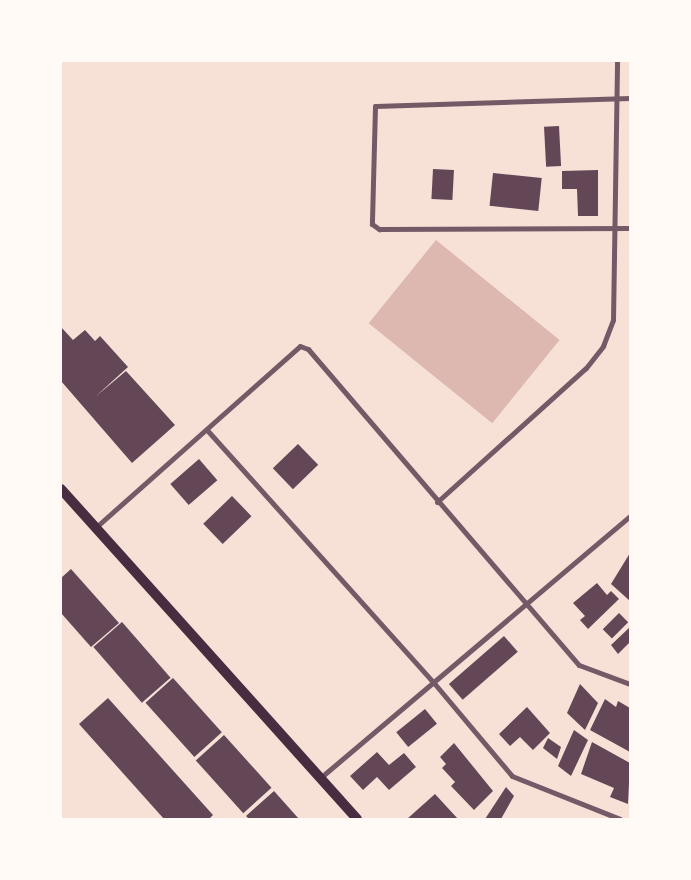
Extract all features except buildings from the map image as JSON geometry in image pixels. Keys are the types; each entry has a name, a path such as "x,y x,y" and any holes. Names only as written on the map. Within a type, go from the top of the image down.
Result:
{"main road":[{"path":"61,489 357,819"}],"street":[{"path":"437,502 586,368 603,346 613,320 617,228 617,61"},
{"path":"630,98 375,106 372,224 379,229 630,228"},
{"path":"95,528 300,346 308,349 437,502 579,665 630,684"},
{"path":"207,430 434,682 512,776 620,819"},
{"path":"320,778 527,604 627,523 630,516"}],"shaded area":[{"path":"436,240 560,340 492,423 369,323"}]}
